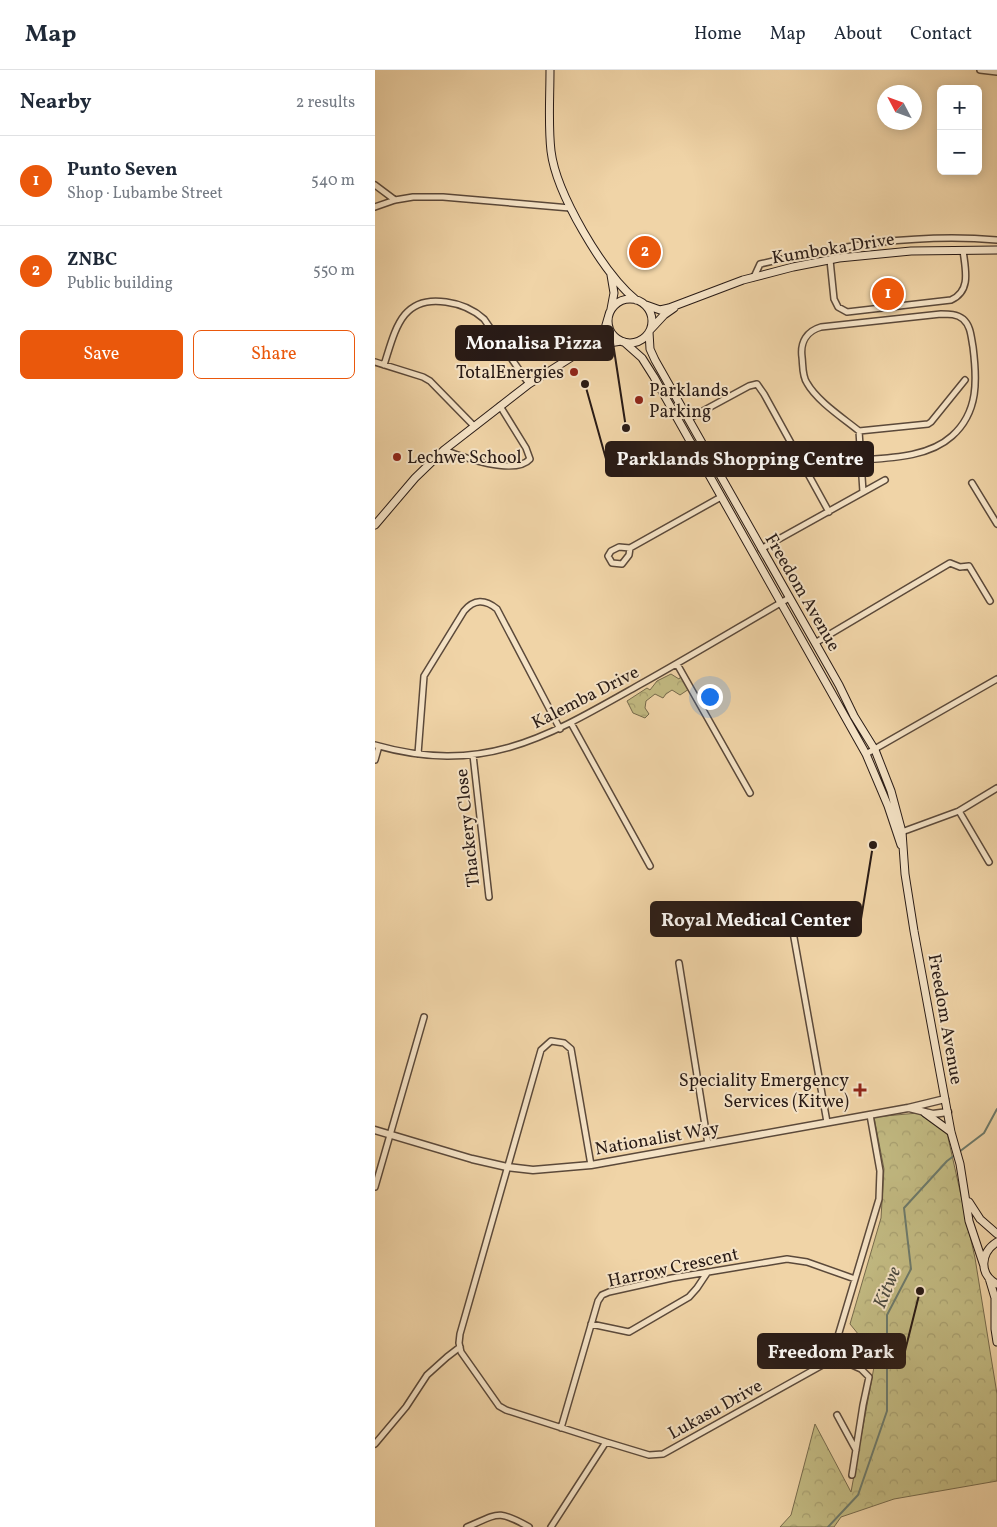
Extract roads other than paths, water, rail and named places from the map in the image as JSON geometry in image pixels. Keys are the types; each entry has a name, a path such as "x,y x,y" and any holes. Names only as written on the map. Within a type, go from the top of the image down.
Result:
{"main road":[{"path":"550,70 551,152 558,179 570,208 611,274 636,300 646,306 652,317 649,331 642,340 589,347"},
{"name":"Kumboka Drive","path":"646,306 660,310 755,277 805,264 880,253 995,250"},
{"path":"375,525 415,478 444,450 529,384 589,347 604,332 614,293 611,274"},
{"path":"623,342 611,332 609,315 618,303 630,299 636,300"},
{"name":"Kumboka Drive","path":"649,331 664,315 679,304"},
{"name":"Freedom Avenue","path":"649,331 650,349 655,360 875,750 891,791 902,847 914,931 951,1132 960,1164 971,1229 989,1278"},
{"name":"Freedom Avenue","path":"623,342 647,364 867,754 899,833"},
{"path":"689,439 713,464"},
{"path":"925,1113 951,1132"},
{"name":"Freedom Avenue","path":"965,1195 979,1219 997,1234"},
{"path":"984,1266 987,1252 997,1242"},
{"path":"989,1278 997,1284"},
{"path":"989,1278 995,1298 997,1337"}],"street":[{"path":"980,70 997,72"},
{"path":"375,185 395,200"},
{"path":"375,207 395,200 413,197 443,197 570,208"},
{"path":"755,277 760,264 803,254 899,239 955,237 996,240 995,250"},
{"path":"830,260 834,300 838,308 847,312 957,298 965,289 967,280 963,250"},
{"path":"803,254 805,264"},
{"path":"384,365 396,328 406,313 423,302 442,301 463,306 474,311 484,319 529,384"},
{"path":"861,460 934,449 953,436 965,420 973,404 976,385 970,328 962,318 951,314 941,314 821,327 809,333 803,341 801,350 804,377 807,384 821,399 859,430 928,424 965,380"},
{"path":"375,362 430,381 474,426"},
{"path":"688,419 749,386 757,384 829,512"},
{"path":"444,450 497,465 514,466 523,464 530,459 526,448 500,406"},
{"path":"859,430 863,492"},
{"path":"761,549 885,480"},
{"path":"972,483 997,524"},
{"path":"630,548 629,555 622,564 612,563 608,556 611,551 619,548 630,548 721,497"},
{"path":"815,643 950,563 960,567 969,566 991,601"},
{"name":"Kalemba Drive","path":"377,746 418,754 453,757 516,746 571,723 677,664 789,598"},
{"path":"418,754 424,676 464,612 469,605 475,602 482,601 491,604 497,609 560,728"},
{"path":"677,664 750,793"},
{"path":"867,754 997,679"},
{"path":"571,723 650,866"},
{"path":"375,760 377,746"},
{"name":"Thackery Close","path":"473,755 489,897"},
{"path":"899,833 959,810 997,788"},
{"path":"959,810 989,862"},
{"path":"793,932 827,1122"},
{"path":"679,962 708,1144"},
{"path":"375,1187 424,1017"},
{"path":"375,1444 406,1407 427,1375 447,1356 460,1347 460,1334 541,1050 551,1041 560,1041 571,1049 591,1165"},
{"name":"Nationalist Way","path":"375,1130 507,1167 533,1170 591,1165 908,1108 945,1099"},
{"path":"908,1108 925,1113 948,1112"},
{"path":"852,1475 869,1377 861,1369 832,1356 880,1194 880,1170 870,1115"},
{"name":"Harrow Crescent","path":"561,1428 598,1301 602,1295 609,1292 787,1259 807,1262 855,1279"},
{"path":"591,1324 629,1332 689,1297 707,1273"},
{"name":"Lukasu Drive","path":"460,1347 461,1352 499,1406 561,1428 649,1455 663,1454 826,1363 832,1356"},
{"path":"837,1414 856,1451"},
{"path":"551,1527 607,1442"},
{"path":"467,1527 499,1514 512,1517 529,1527"}],"waterway":[{"name":"Kitwe","path":"959,1152 984,1133 997,1109"},
{"name":"Kitwe","path":"828,1527 858,1495 887,1411 887,1315 911,1269 904,1208 947,1161 955,1155"}],"place":[{"name":"ZNBC","path":"645,252"},
{"name":"Punto Seven","path":"888,294"},
{"name":"TotalEnergies","path":"574,372"},
{"name":"Parklands Shopping Centre","path":"585,384"},
{"name":"Parklands Parking","path":"639,400"},
{"name":"Monalisa Pizza","path":"626,428"},
{"name":"Lechwe School","path":"397,457"},
{"name":"Royal Medical Center","path":"873,845"},
{"name":"Speciality Emergency Services (Kitwe)","path":"860,1090"},
{"name":"Freedom Park","path":"920,1291"}]}
